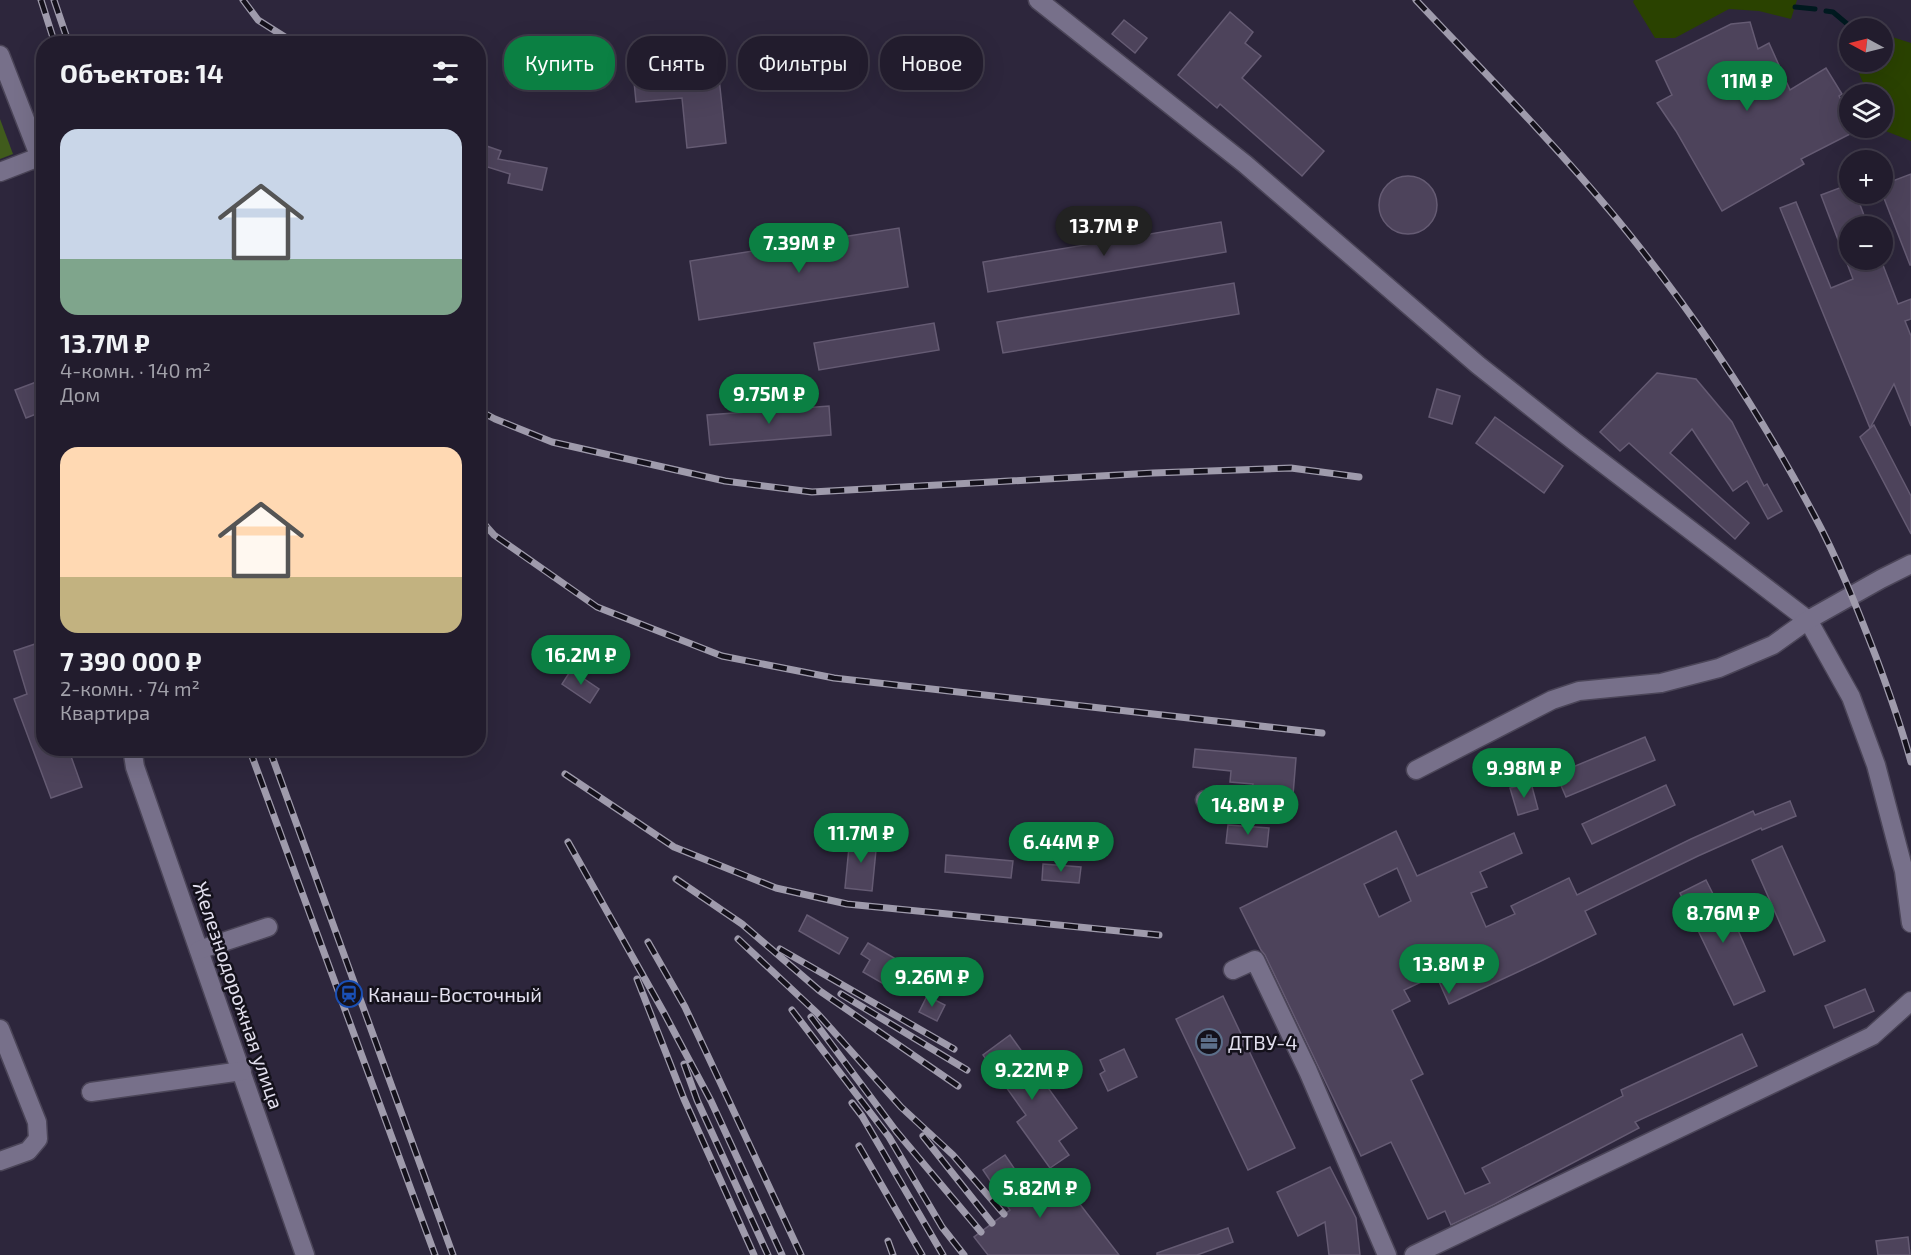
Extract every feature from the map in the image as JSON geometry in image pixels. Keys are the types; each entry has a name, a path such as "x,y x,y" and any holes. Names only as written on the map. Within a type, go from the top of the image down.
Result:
{"street":[{"path":"1038,0 1245,164 1478,365 1808,620 1851,697 1876,765 1904,871 1911,923"},
{"path":"0,55 36,150"},
{"path":"0,172 36,164"},
{"path":"1416,770 1552,700 1579,691 1661,682 1719,668 1773,645 1808,620 1911,564"},
{"name":"Железнодорожная улица","path":"133,756 135,767 305,1255"},
{"path":"1205,800 1271,806"},
{"path":"199,950 268,927"},
{"path":"1233,969 1255,960 1308,1071 1387,1255"},
{"path":"1414,1255 1872,1036 1911,1001"},
{"path":"0,1029 37,1122 38,1139 28,1151 0,1161"},
{"path":"91,1092 242,1071"}],"green space":[{"path":"1634,0 1797,0 1791,19 1759,11 1729,9 1675,38 1655,38 1633,2"},
{"path":"1893,37 1911,43 1911,141 1893,134 1893,84 1864,84 1858,72 1893,72"},
{"path":"0,119 13,154 0,159"}],"building":[{"path":"1230,12 1253,32 1245,43 1261,56 1242,78 1324,151 1302,176 1220,104 1217,108 1178,75"},
{"path":"1124,20 1147,38 1135,53 1112,34"},
{"path":"1750,22 1758,49 1769,43 1790,90 1826,68 1839,89 1839,138 1842,138 1801,159 1804,164 1722,211 1676,131 1657,103 1672,95 1656,61 1731,24"},
{"path":"635,90 720,90 726,143 687,148 682,98 636,102"},
{"path":"486,146 501,151 498,159 547,168 542,190 508,183 510,174 486,166"},
{"path":"1911,174 1911,265 1886,204 1893,204 1893,181"},
{"path":"1408,176 1424,181 1432,189 1437,205 1432,221 1424,229 1408,234 1392,229 1384,221 1379,205 1384,189 1392,181"},
{"path":"1839,188 1839,204 1860,204 1864,216 1839,216 1839,242 1821,195"},
{"path":"1796,202 1831,288 1853,279 1850,270 1885,270 1898,304 1911,299 1911,319 1905,321 1911,336 1911,426 1894,384 1870,428 1780,208"},
{"path":"1221,222 1226,252 988,292 983,262"},
{"path":"899,228 908,287 699,320 690,261"},
{"path":"1234,283 1239,314 1003,353 997,322"},
{"path":"934,323 939,350 819,370 814,343"},
{"path":"1657,373 1696,379 1732,422 1764,486 1767,484 1782,511 1768,519 1747,481 1733,491 1692,429 1670,453 1749,523 1735,539 1629,443 1620,451 1600,432"},
{"path":"36,382 36,414 26,418 15,390"},
{"path":"1437,389 1460,396 1452,424 1429,417"},
{"path":"829,406 831,435 710,445 707,415"},
{"path":"1495,417 1563,466 1544,493 1476,443"},
{"path":"1874,425 1911,496 1911,534 1860,437"},
{"path":"36,644 36,756 71,756 82,787 51,798 14,699 27,694 14,651"},
{"path":"571,670 599,689 590,703 562,684"},
{"path":"1645,737 1655,760 1566,797 1556,774"},
{"path":"1195,749 1296,758 1293,795 1252,791 1253,784 1230,782 1231,771 1193,767"},
{"path":"1531,783 1538,809 1518,815 1510,788"},
{"path":"1666,785 1675,805 1592,844 1582,824"},
{"path":"1790,801 1796,816 1762,830 1761,828 1698,856 1585,911 1596,934 1449,1004 1436,975 1404,990 1410,1001 1392,1010 1423,1074 1411,1080 1465,1194 1490,1183 1482,1168 1623,1096 1621,1090 1742,1034 1757,1066 1635,1122 1639,1128 1451,1225 1445,1211 1428,1219 1391,1142 1361,1156 1265,955 1240,908 1396,831 1417,876 1514,833 1522,853 1480,872 1487,887 1471,893 1486,927 1515,914 1511,906 1569,878 1577,895 1753,811 1755,815","holes":["1397,868 1411,901 1379,917 1364,884"]},
{"path":"1228,825 1269,828 1267,847 1226,843"},
{"path":"850,837 877,840 872,891 845,888"},
{"path":"1782,846 1825,941 1794,955 1752,860"},
{"path":"946,855 1013,861 1011,878 945,872"},
{"path":"1043,864 1081,867 1079,883 1042,880"},
{"path":"1706,880 1727,922 1733,919 1765,991 1734,1005 1680,893"},
{"path":"807,915 848,938 839,954 799,931"},
{"path":"868,943 908,966 894,990 863,972 870,960 861,954"},
{"path":"1865,989 1874,1011 1834,1028 1825,1006"},
{"path":"927,996 945,1005 937,1021 919,1012"},
{"path":"1223,996 1295,1148 1248,1170 1176,1019"},
{"path":"1010,1035 1077,1128 1059,1141 1069,1155 1050,1168 1017,1122 1026,1115 983,1055"},
{"path":"1124,1049 1137,1077 1108,1091 1100,1074 1105,1071 1100,1060"},
{"path":"1005,1155 1031,1193 1056,1173 1119,1255 988,1255 974,1237 1010,1210 983,1170"},
{"path":"1330,1167 1356,1218 1360,1255 1329,1255 1325,1222 1298,1236 1277,1192"},
{"path":"1228,1228 1233,1242 1197,1255 1157,1255 1157,1253"},
{"path":"1908,1237 1910,1255 1878,1255 1876,1241"}],"waterway":[{"path":"1795,7 1815,9"},
{"path":"1826,11 1833,12 1840,18"}],"railway":[{"path":"41,0 52,36"},
{"path":"54,0 66,36"},
{"path":"243,0 258,20 283,36"},
{"path":"1416,0 1543,135 1616,218 1671,288 1722,361 1792,474 1839,566 1881,670 1911,762"},
{"path":"486,414 552,442 725,481 812,492 1153,473 1291,468 1359,477"},
{"path":"486,526 494,535 597,607 722,656 834,678 1322,733"},
{"path":"252,756 435,1255"},
{"path":"272,756 453,1255"},
{"path":"565,774 674,847 776,888 847,904 1159,935"},
{"path":"568,842 711,1101 782,1255"},
{"path":"676,879 742,924 820,991 958,1086"},
{"path":"738,939 817,1013 901,1107 953,1155 1004,1214"},
{"path":"648,942 685,1007 801,1255"},
{"path":"780,949 954,1049"},
{"path":"637,979 684,1099 754,1255"},
{"path":"841,994 967,1070"},
{"path":"792,1010 889,1137 942,1227 964,1255"},
{"path":"811,1017 896,1131 981,1232"},
{"path":"684,1064 697,1100 768,1255"},
{"path":"852,1103 862,1116 943,1255"},
{"path":"923,1136 992,1223"},
{"path":"859,1146 922,1255"},
{"path":"888,1241 893,1255"}],"place":[{"name":"Канаш-Восточный","path":"349,994"},
{"name":"ДТВУ-4","path":"1209,1042"}]}
